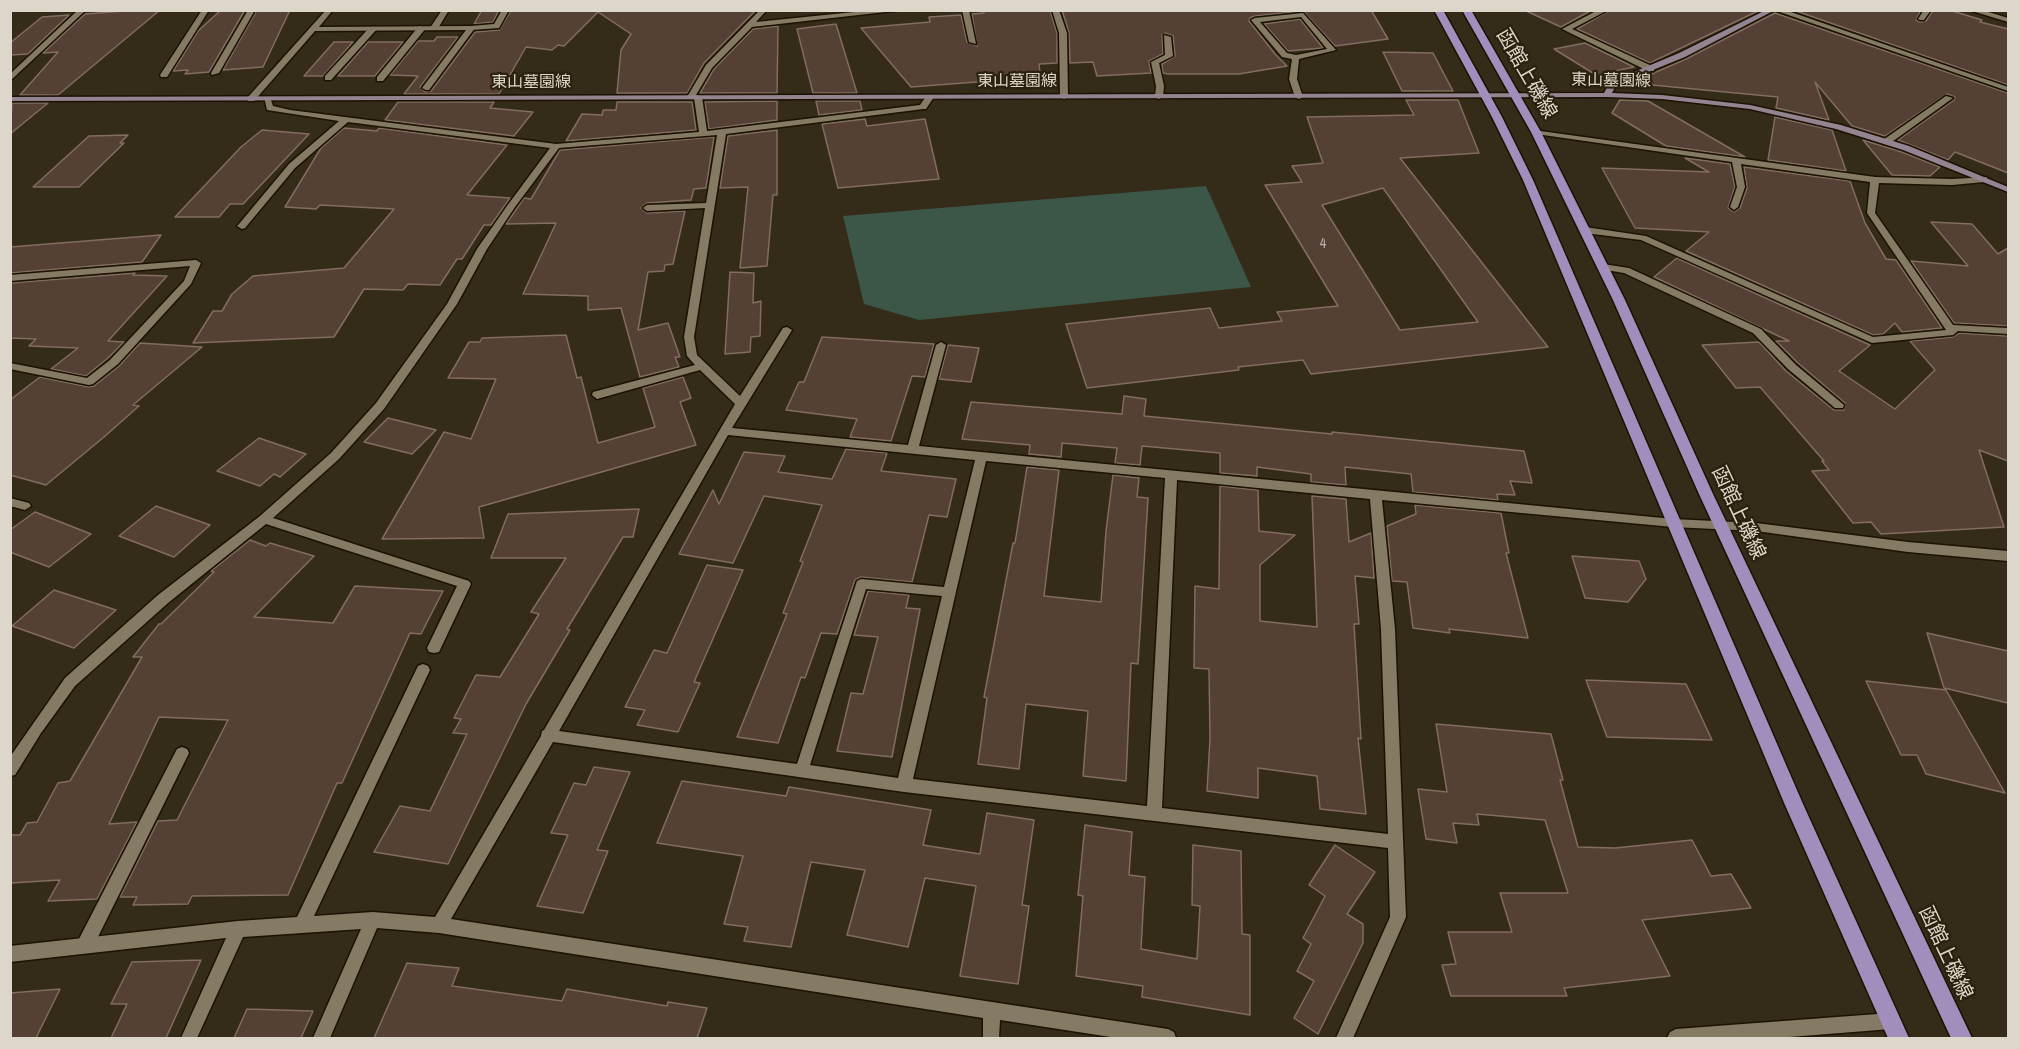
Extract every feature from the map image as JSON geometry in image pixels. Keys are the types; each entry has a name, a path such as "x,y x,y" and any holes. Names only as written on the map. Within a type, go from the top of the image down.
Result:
{"main road":[{"path":"1437,10 1486,97 1528,180 1794,804 1899,1038"},
{"name":"函館上磯線","path":"1466,10 1536,132 1586,230 1721,526 1962,1038"}],"street":[{"path":"10,79 83,10"},
{"path":"164,75 206,10"},
{"path":"215,72 252,10"},
{"path":"251,99 330,10"},
{"path":"434,28 446,10"},
{"path":"314,29 496,26 506,10"},
{"path":"703,134 695,97 709,67 764,10"},
{"path":"749,25 900,10"},
{"path":"965,10 973,42"},
{"path":"1055,10 1063,33 1064,97"},
{"path":"1605,10 1566,29 1651,69"},
{"path":"1607,95 1613,84 1651,69 1775,10 2008,89"},
{"path":"1922,19 1928,10"},
{"path":"1972,10 2008,20"},
{"path":"1302,15 1332,50 1296,57 1285,55 1256,20 1302,15"},
{"path":"328,78 373,28"},
{"path":"380,79 422,28"},
{"path":"426,88 471,28"},
{"path":"1159,97 1160,86 1155,62 1169,56 1167,37"},
{"path":"1296,57 1293,79 1299,97"},
{"name":"東山墓園線","path":"10,99 1607,95 1688,99 1750,107 1809,119 1886,142 2008,190"},
{"path":"267,99 270,108 556,146 722,132 923,107 930,97"},
{"path":"1886,142 1949,98"},
{"path":"242,226 292,166 346,119"},
{"path":"722,132 690,337 692,356 741,403"},
{"path":"1536,132 1875,180 1952,182 1984,179"},
{"path":"10,770 70,682 163,598 264,519 335,456 380,406 452,304 482,249 511,206 556,146"},
{"path":"1734,207 1741,187 1736,160"},
{"path":"1586,230 1643,238 1872,340 1953,332 1871,213 1875,180"},
{"path":"647,208 710,206"},
{"path":"10,279 196,263 188,282 114,362 89,382 10,366"},
{"path":"1603,267 1626,270 1757,331 1792,367 1839,405"},
{"path":"1951,328 2008,331"},
{"path":"439,925 724,431 788,330"},
{"path":"912,450 941,345"},
{"path":"597,395 703,366"},
{"path":"10,379 24,369"},
{"path":"724,431 1673,523 1756,527 1908,547 2008,556"},
{"path":"904,785 981,457"},
{"path":"1154,812 1171,475"},
{"path":"1345,1038 1398,917 1388,629 1376,495"},
{"path":"10,502 25,506"},
{"path":"264,519 465,585 434,648"},
{"path":"802,769 861,584 950,592"},
{"path":"302,924 423,670"},
{"path":"548,735 904,785 1154,812 1395,842"},
{"path":"85,945 182,753"},
{"path":"322,1038 373,920"},
{"path":"10,954 238,929 373,920 439,925 1168,1038"},
{"path":"189,1038 238,929"},
{"path":"991,1038 992,1011"},
{"path":"1676,1038 1891,1021"}],"green space":[{"path":"1206,186 1251,287 919,320 864,304 843,216"}],"building":[{"path":"160,10 58,95 20,95 58,52 43,53 85,14"},
{"path":"221,10 245,10 209,72 185,74 188,70 173,71 198,31"},
{"path":"257,10 290,10 263,67 223,70"},
{"path":"482,10 499,10 493,22 474,24"},
{"path":"511,10 756,10 704,63 687,93 617,93 621,50 631,34 598,12 564,46 558,45 552,50 526,47 499,94 404,94 418,76 390,75 418,41 434,41 437,37 458,37 420,87 425,92 431,91 475,32 499,30"},
{"path":"983,10 1050,10 1057,33 1057,63 1039,64 1041,81 976,82 911,87 861,28 930,22 929,17 961,15 967,42 977,46 972,14 984,13"},
{"path":"1062,10 1371,10 1388,39 1335,46 1303,11 1255,16 1249,21 1287,66 1239,74 1163,73 1162,64 1175,56 1173,36 1165,33 1162,35 1163,54 1149,61 1151,73 1097,76 1093,62 1070,63 1069,33"},
{"path":"1524,10 1592,10 1561,27"},
{"path":"1610,10 1760,10 1650,63 1577,29"},
{"path":"1793,10 1921,10 1916,20 1920,22 1926,21 1933,10 1949,10 1982,20 1980,22 2008,29 2008,85"},
{"path":"1775,13 2008,93 2008,173 1955,152 1948,160 1898,140 1954,100 1955,97 1947,94 1885,136 1852,126 1815,82 1829,120 1776,108 1778,97 1631,83 1686,59"},
{"path":"69,15 28,54 10,55 10,43 42,17"},
{"path":"1300,19 1323,48 1288,51 1264,24"},
{"path":"836,24 857,93 813,93 797,29"},
{"path":"778,26 777,93 700,93 714,69 753,29"},
{"path":"334,42 353,42 323,76 304,76"},
{"path":"368,42 403,42 375,76 338,76"},
{"path":"1585,43 1634,67 1596,75 1554,49"},
{"path":"1383,52 1433,53 1453,91 1402,91"},
{"path":"1406,100 1458,100 1479,153 1400,158 1548,347 1311,374 1303,360 1087,388 1066,324 1210,308 1219,328 1282,321 1277,312 1338,306 1265,185 1302,182 1292,166 1323,163 1307,117 1414,115","holes":["1383,188 1478,322 1400,330 1322,205"]},
{"path":"1620,100 1648,101 1745,157 1666,146 1612,113"},
{"path":"777,101 777,120 709,129 705,102"},
{"path":"816,101 860,101 862,110 819,115"},
{"path":"398,102 494,102 490,108 533,112 514,136 385,120"},
{"path":"617,102 692,102 696,130 566,141 582,114 602,115 603,110 616,110"},
{"path":"12,103 48,103 10,134"},
{"path":"1775,117 1832,130 1846,171 1768,160"},
{"path":"865,119 867,126 925,119 939,179 838,188 822,124"},
{"path":"344,128 377,131 379,128 507,145 467,195 510,198 491,225 484,225 462,259 457,259 440,285 408,284 403,290 364,289 334,337 193,343 213,311 222,311 232,294 253,276 344,268 394,209 320,205 316,209 285,207 321,148"},
{"path":"262,130 309,134 243,204 230,204 219,217 175,217 241,147"},
{"path":"777,130 777,195 773,195 767,266 740,268 748,187 720,188 728,136"},
{"path":"128,135 120,143 124,143 79,187 33,187 89,136"},
{"path":"714,137 706,188 694,189 691,200 647,203 641,208 647,213 685,211 673,264 665,265 664,271 648,272 638,330 668,323 680,357 675,357 679,367 640,377 621,308 588,310 588,296 523,294 556,223 506,224 524,198 531,199 560,150"},
{"path":"1863,140 1940,167 1930,176 1892,175"},
{"path":"1685,158 1730,164 1735,187 1728,208 1734,212 1740,208 1747,188 1744,167 1850,181 1865,223 1886,259 1896,260 1942,328 1902,332 1895,323 1883,334 1873,335 1686,251 1709,232 1635,228 1602,168 1709,172"},
{"path":"1931,222 1972,224 1998,254 2008,248 2008,326 1954,323 1911,261 1968,266"},
{"path":"161,235 142,262 10,273 10,247"},
{"path":"1677,258 1870,345 1839,371 1895,409 1935,370 1910,341 1953,337 1959,333 2008,336 2008,461 1979,450 2004,527 1881,534 1871,522 1853,523 1812,471 1829,470 1822,461 1824,461 1760,387 1736,388 1702,345 1759,342 1786,371 1834,410 1844,410 1845,403 1776,341 1789,341 1654,277"},
{"path":"730,272 754,273 753,303 761,301 760,336 751,337 750,352 725,354"},
{"path":"135,273 133,275 167,276 108,341 124,342 86,376 51,369 78,348 29,346 36,339 10,338 10,283"},
{"path":"566,335 577,378 581,377 598,443 655,427 643,388 683,377 691,398 680,402 696,445 479,507 484,538 382,539 444,432 471,439 496,379 448,378 469,342 480,342 482,338"},
{"path":"822,337 934,344 925,377 912,376 891,441 850,437 857,419 786,410 799,382 804,382"},
{"path":"140,343 202,347 133,405 139,406 104,437 46,485 10,475 10,400 40,377 89,387 94,386 119,366"},
{"path":"948,345 979,348 971,382 939,379"},
{"path":"1124,396 1146,399 1144,416 1524,451 1532,483 1510,481 1515,495 1497,494 1498,500 1413,492 1411,474 1345,467 1346,485 1311,482 1311,474 1257,467 1257,476 1220,473 1220,453 1142,446 1140,465 1115,463 1117,448 1062,443 1061,457 1029,454 1030,445 962,439 971,402 1122,414"},
{"path":"388,418 436,430 412,454 364,442"},
{"path":"259,438 306,454 280,477 274,474 260,486 217,471"},
{"path":"846,449 887,453 881,471 956,479 947,517 929,515 912,582 861,577 855,580 837,634 821,633 805,678 801,677 778,743 737,737 787,614 783,613 822,505 764,496 733,563 679,554 713,490 719,504 744,452 785,456 778,472 832,479"},
{"path":"1027,467 1059,470 1044,596 1101,602 1113,475 1139,478 1137,497 1148,498 1138,664 1131,663 1126,781 1083,776 1088,711 1026,704 1019,769 978,764 987,698 984,697 1013,543 1015,543"},
{"path":"1220,486 1258,490 1259,531 1295,535 1260,565 1260,621 1317,627 1312,496 1346,499 1349,542 1371,533 1374,578 1355,576 1359,624 1354,624 1361,739 1358,738 1366,814 1320,809 1317,776 1258,768 1258,798 1207,791 1210,739 1209,669 1194,668 1195,586 1219,589"},
{"path":"1415,505 1501,513 1509,553 1506,553 1528,638 1449,629 1450,633 1413,628 1407,582 1392,581 1387,526 1416,514"},
{"path":"156,506 210,525 174,557 119,536"},
{"path":"639,509 633,537 623,537 567,629 570,630 526,704 448,864 374,852 400,806 430,811 467,734 453,733 461,719 454,718 476,675 500,677 539,614 531,612 566,558 491,558 508,514"},
{"path":"35,512 91,534 49,567 10,552 10,530"},
{"path":"250,540 266,546 270,543 314,556 254,617 333,623 355,586 443,591 421,634 410,633 342,783 337,783 288,895 192,896 188,904 133,905 137,897 120,897 158,821 177,820 228,720 159,717 109,824 137,822 97,899 48,901 60,880 10,883 10,835 20,835 27,823 37,822 58,783 70,781 142,657 133,657 159,624 214,572 211,571"},
{"path":"1572,556 1639,561 1646,579 1628,602 1585,598"},
{"path":"707,565 743,570 694,682 700,683 678,732 637,725 645,710 625,707 654,650 667,653"},
{"path":"54,590 116,610 74,648 12,626"},
{"path":"868,591 909,595 906,608 920,609 892,757 837,751 851,693 863,694 878,637 854,635"},
{"path":"1927,633 2008,651 2008,703 1944,688"},
{"path":"1586,680 1686,684 1712,740 1607,737"},
{"path":"1866,681 1946,690 2005,793 1926,774 1917,755 1901,755"},
{"path":"1436,724 1551,734 1563,780 1560,780 1578,847 1615,848 1692,840 1711,876 1731,874 1751,908 1642,920 1670,976 1564,988 1567,996 1451,996 1442,965 1456,964 1448,932 1512,932 1500,893 1568,893 1545,820 1477,814 1479,825 1453,823 1457,843 1426,839 1418,789 1447,792"},
{"path":"594,767 630,772 597,850 608,851 583,913 537,906 568,835 551,833 574,783 586,785"},
{"path":"682,781 786,796 789,787 931,810 923,845 980,854 987,813 1034,820 1022,905 1029,906 1018,984 960,976 976,886 925,878 908,947 847,935 865,870 811,862 791,947 744,941 748,927 724,924 743,856 657,843"},
{"path":"1085,825 1132,832 1129,875 1145,877 1141,949 1197,959 1200,906 1192,905 1193,845 1241,851 1242,934 1250,935 1250,1015 1142,997 1143,986 1076,976 1083,896 1078,895"},
{"path":"1335,845 1375,872 1347,914 1363,924 1363,943 1318,1034 1294,1018 1314,981 1297,971 1311,944 1303,938 1325,896 1309,885"},
{"path":"201,960 166,1038 111,1038 127,1004 111,1004 132,962"},
{"path":"407,963 459,968 452,986 562,1001 567,989 667,1006 668,1002 707,1008 697,1038 374,1038"},
{"path":"60,989 36,1038 10,1038 10,993"},
{"path":"247,1009 313,1011 301,1038 234,1038"}]}
